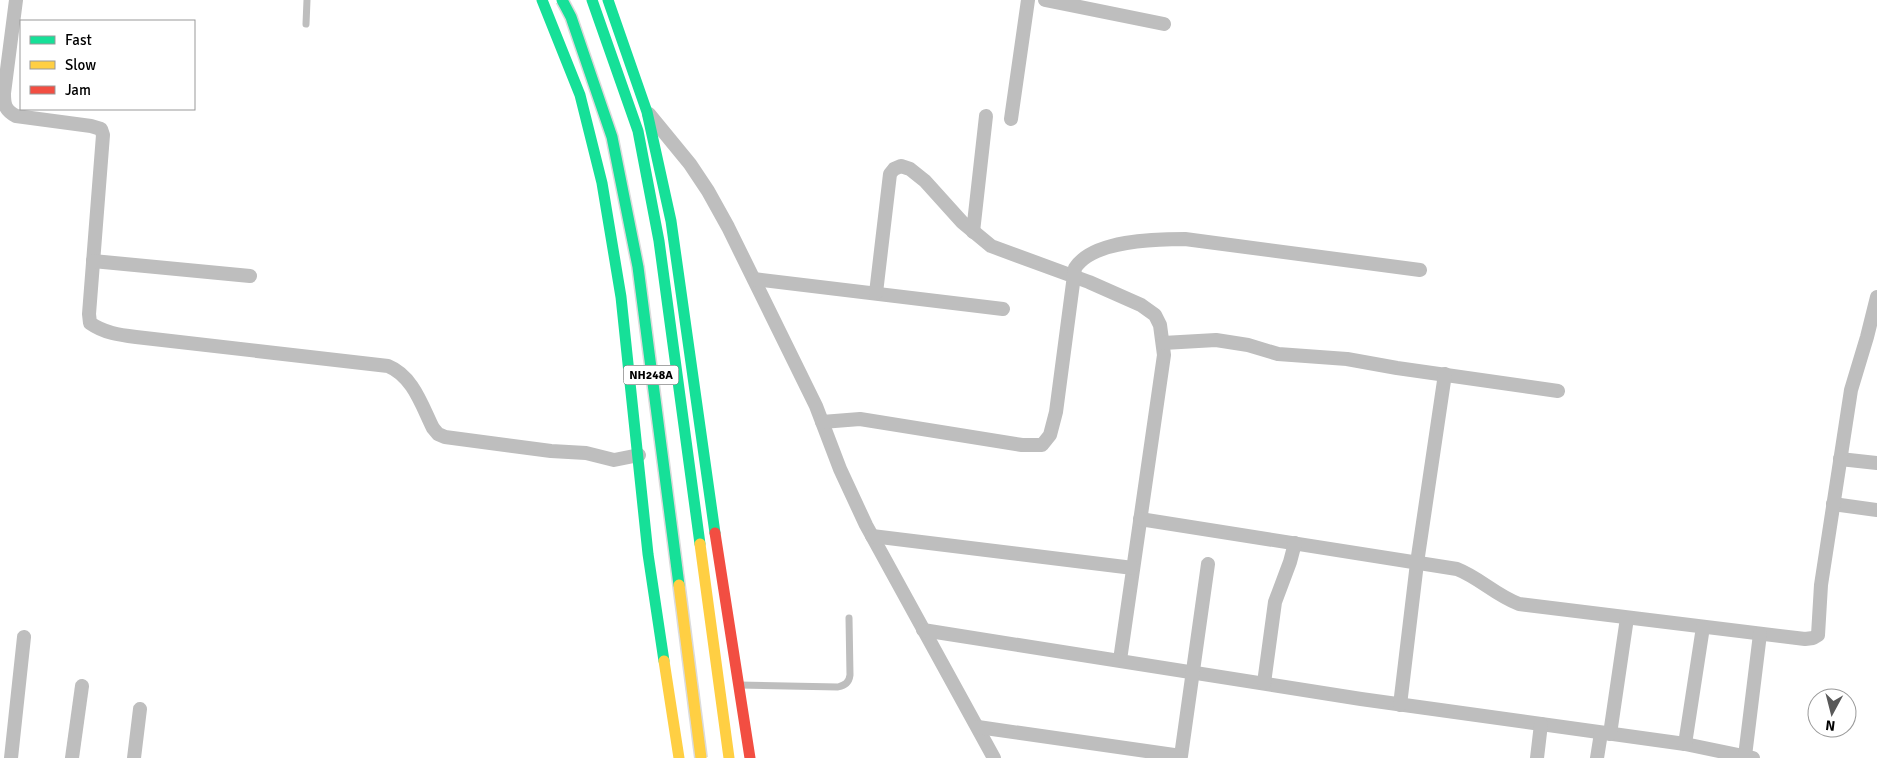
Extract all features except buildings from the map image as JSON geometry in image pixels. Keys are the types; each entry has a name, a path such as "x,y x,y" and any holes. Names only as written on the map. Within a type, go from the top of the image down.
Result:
{"main road":[{"path":"542,0 580,95 602,183 621,297 648,554 678,758"},
{"name":"NH248A","path":"562,0 571,17 612,137 638,267 701,758"},
{"name":"NH248A","path":"590,0 638,131 660,241 730,758"},
{"path":"608,0 647,112 672,221 713,522 750,758"}],"street":[{"path":"16,0 4,93 4,105 8,112 16,116 91,126 101,129 103,135 89,314 90,322 97,328 113,334 388,366 397,370 407,379 433,428 438,434 445,437 586,454 614,460 639,455"},
{"path":"551,24 590,0"},
{"path":"1011,119 1028,0"},
{"path":"1046,0 1164,24"},
{"path":"647,112 690,164 708,191 754,278 816,406 840,469 872,536 994,758"},
{"path":"973,232 986,116"},
{"path":"876,293 890,174 894,169 901,166 910,169 926,181 973,232 991,246 1074,277 1141,305 1155,315 1160,325 1164,355 1120,660"},
{"path":"822,422 860,419 1022,445 1042,445 1050,435 1056,412 1075,268 1080,260 1099,249 1152,239 1185,239 1420,270"},
{"path":"93,261 250,276"},
{"path":"754,278 1003,309"},
{"path":"1140,519 1457,569 1470,574 1504,599 1519,604 1760,634 1805,639 1813,638 1818,635 1821,585 1851,390 1868,337 1877,297"},
{"path":"1163,343 1216,340 1248,345 1278,354 1330,356 1558,391"},
{"path":"1400,705 1416,563 1445,374"},
{"path":"1840,459 1877,463"},
{"path":"1833,504 1877,510"},
{"path":"872,536 1133,568"},
{"path":"1264,683 1274,602 1290,562 1295,543"},
{"path":"978,728 1181,756 1208,564"},
{"path":"1597,758 1606,733 1627,618"},
{"path":"1685,744 1703,627"},
{"path":"923,630 1400,705 1685,744 1749,757 1760,634"},
{"path":"11,758 24,637"},
{"path":"72,758 82,686"},
{"path":"134,758 140,709"},
{"path":"1537,758 1541,724"}],"lane":[{"path":"306,24 307,0"},
{"path":"738,685 838,687 844,685 847,683 850,675 849,618"}],"traffic: fast":[{"path":"542,0 580,95 602,183 621,297 648,554 664,661"},
{"path":"562,0 571,17 612,137 638,267 679,585"},
{"path":"592,0 638,131 659,241 700,544"},
{"path":"608,0 647,112 671,221 715,533"}],"traffic: slow":[{"path":"700,544 729,758"},
{"path":"679,585 701,758"},
{"path":"664,661 679,758"}],"traffic: jam":[{"path":"715,533 750,758"}]}
